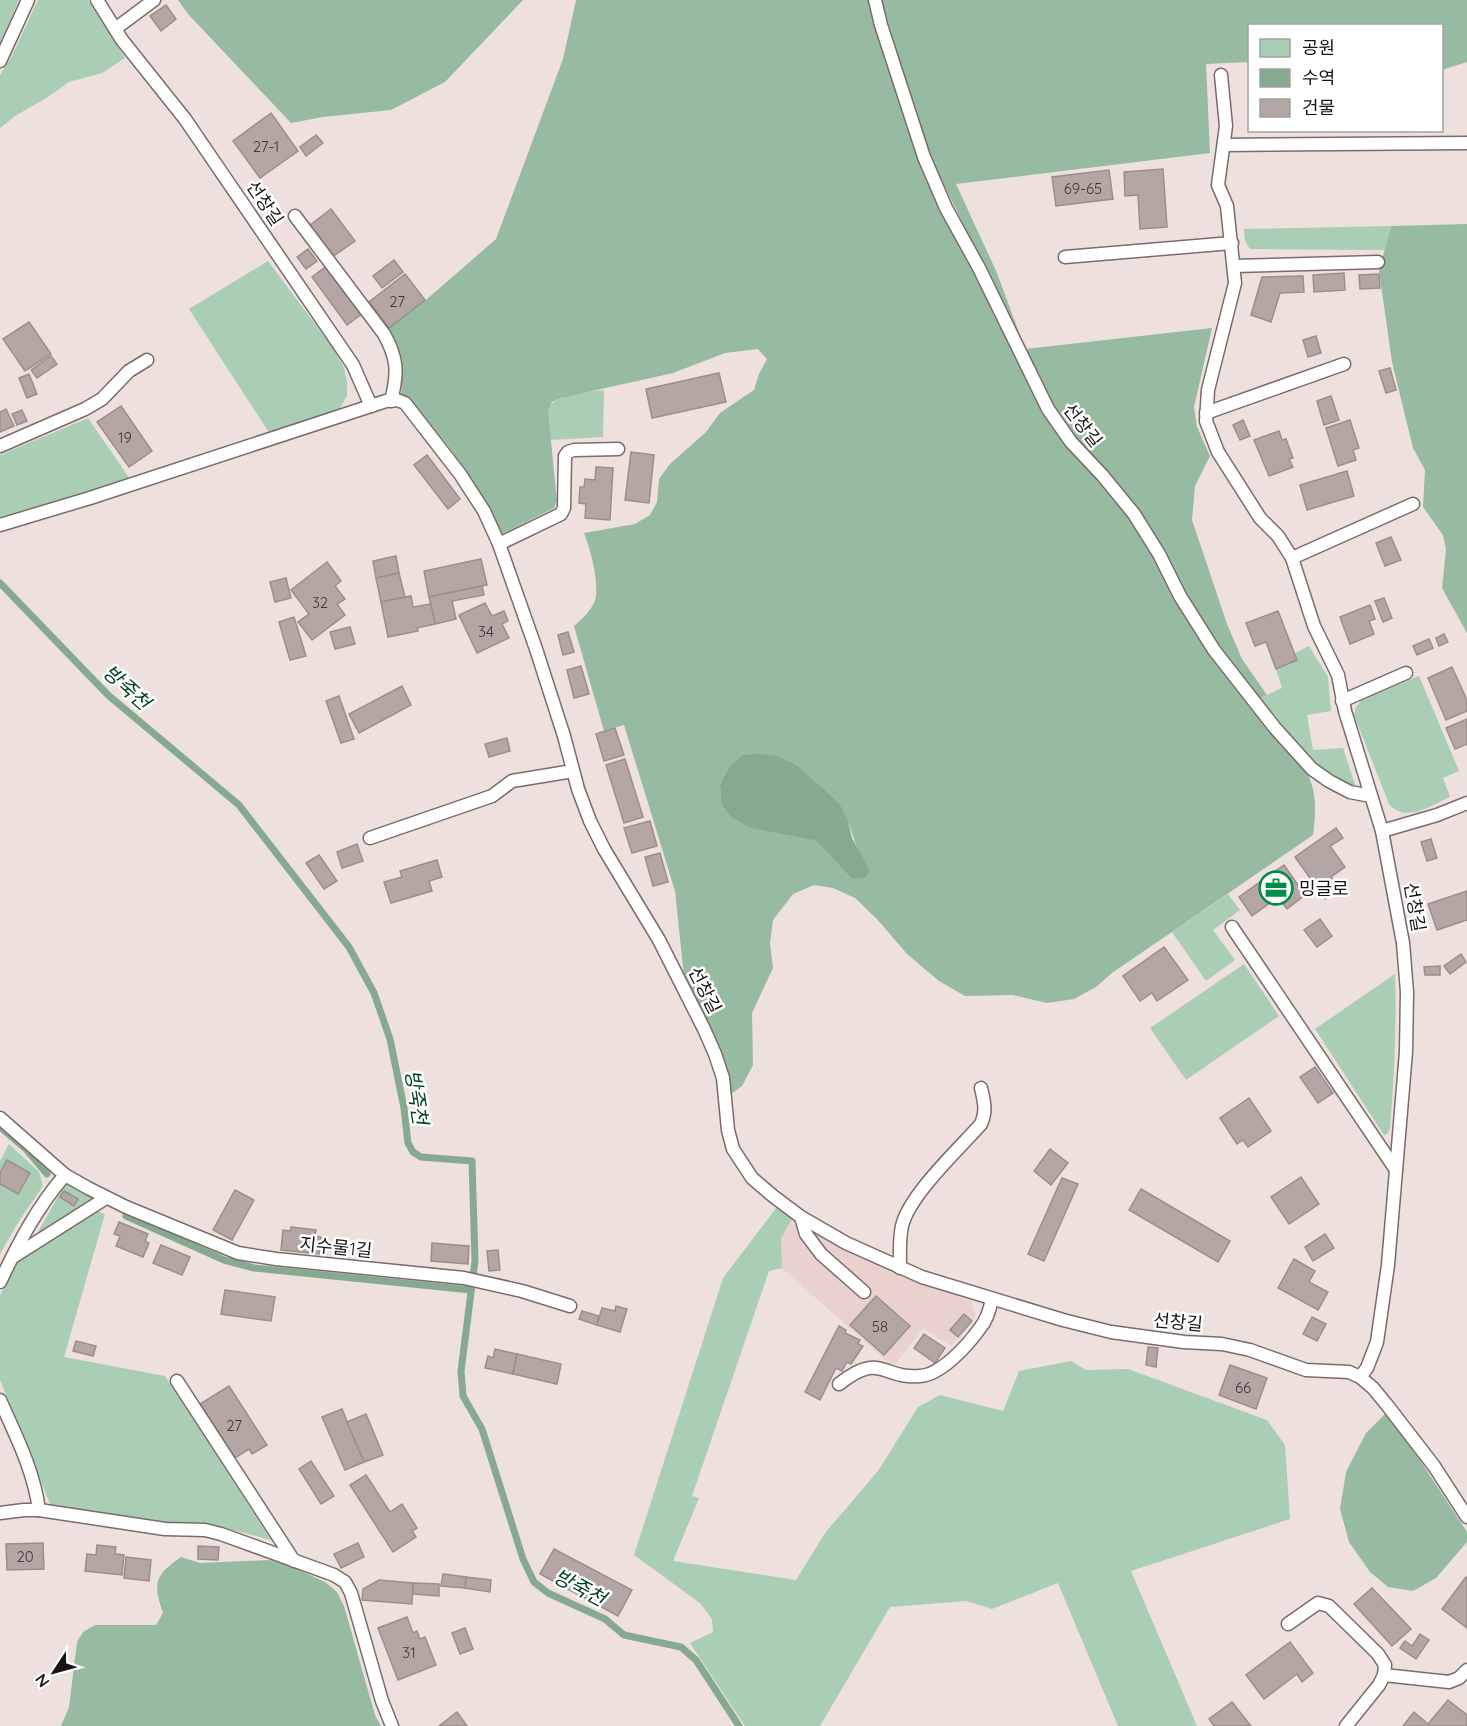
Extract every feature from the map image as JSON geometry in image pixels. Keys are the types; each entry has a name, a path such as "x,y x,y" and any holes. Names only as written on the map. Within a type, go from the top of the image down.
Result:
{"lane":[{"path":"0,61 28,0"},
{"name":"선창길","path":"97,0 115,29 185,119 347,355 371,406"},
{"path":"115,29 154,0"},
{"name":"선창길","path":"875,0 884,36 924,157 946,208 980,268 1048,409 1071,442 1134,514 1159,554 1180,596 1214,650 1275,728 1312,769 1350,792 1371,796"},
{"name":"선창길","path":"295,216 384,334 393,350 396,374 391,400 405,403 426,428 484,511 499,544 536,649 564,736 578,789 594,830 659,940 716,1054 723,1078 728,1130 733,1149 752,1178 801,1216 846,1243 922,1277 1111,1332 1184,1342 1222,1344 1250,1350 1306,1370 1349,1372 1360,1377 1367,1368 1377,1342 1388,1265 1406,1052 1407,992 1402,943 1382,831 1342,701 1338,675 1314,626 1292,558 1278,536 1260,518 1218,452 1206,421 1208,390 1235,283 1227,206 1218,185 1227,126 1221,75"},
{"path":"1224,145 1467,143"},
{"path":"1065,257 1232,243"},
{"path":"1234,266 1378,262"},
{"path":"0,446 85,409 102,399 129,371 147,360"},
{"path":"1206,413 1344,364"},
{"path":"0,525 391,400"},
{"path":"499,544 561,514 564,508 568,452 618,449"},
{"path":"1292,558 1413,504"},
{"path":"1342,701 1406,673"},
{"path":"370,838 492,796 512,781 573,771"},
{"path":"1382,831 1437,815 1467,802"},
{"path":"1232,927 1396,1170"},
{"path":"900,1268 903,1225 908,1211 927,1185 981,1124 985,1105 981,1088"},
{"name":"지수물1길","path":"0,1118 65,1174 106,1198 221,1246 247,1254 276,1259 464,1278 522,1291 570,1306"},
{"path":"0,1282 40,1207 65,1174"},
{"path":"12,1257 106,1198"},
{"path":"801,1216 806,1234 821,1254 864,1292"},
{"path":"838,1384 863,1369 875,1367 920,1376 935,1373 948,1363 981,1328 989,1313 992,1299"},
{"path":"1360,1377 1388,1405 1434,1466 1467,1517"},
{"path":"177,1381 294,1561"},
{"path":"0,1400 29,1467 39,1510"},
{"path":"0,1513 39,1510 165,1529 205,1530 264,1548 334,1575 345,1582 351,1593 385,1709 393,1726"},
{"path":"1288,1624 1318,1603 1329,1606 1378,1654 1385,1665 1380,1685 1346,1726"},
{"path":"1384,1675 1449,1682 1459,1678 1467,1670"}],"shaded area":[{"path":"178,0 523,0 445,82 391,110 323,117 291,123 188,14"},
{"path":"576,0 869,0 913,147 941,210 975,270 1022,370 1099,479 1130,517 1154,556 1307,772 1313,788 1315,803 1313,835 1112,973 1096,987 1074,999 1047,1003 1013,995 965,996 939,981 907,954 877,919 855,898 833,888 814,885 793,894 773,920 770,943 773,968 752,1013 753,1065 742,1086 731,1094 725,1063 711,1029 684,977 675,891 624,725 604,731 574,626 592,607 596,593 594,566 584,533 635,524 650,515 657,502 659,479 670,464 706,432 720,413 754,390 767,359 758,349 725,353 673,373 552,402 548,411 557,501 554,508 502,534 483,497 460,462 407,396 401,396 402,360 389,328 427,299 496,239 563,59","holes":["728,768 848,821 857,848 852,879 815,840 721,803 720,784"]},
{"path":"881,0 1467,0 1467,62 1443,70 1443,24 1248,24 1248,62 1206,64 1210,153 956,184 997,273 1025,349 1212,328 1194,407 1197,427 1210,456 1195,486 1192,520 1227,624 1242,659 1267,695 1258,699 1223,656 1183,592 1051,405 928,152"},
{"path":"1467,224 1467,633 1442,588 1446,549 1443,535 1423,507 1425,470 1413,448 1392,362 1379,271 1391,226"},
{"path":"792,1219 894,1274 971,1301 976,1316 951,1346 923,1328 893,1367 782,1268 781,1238"},
{"path":"1385,1414 1410,1445 1467,1532 1467,1542 1436,1578 1413,1591 1388,1587 1370,1572 1349,1542 1340,1509 1346,1472 1366,1433"},
{"path":"181,1557 200,1563 269,1560 288,1565 325,1582 337,1592 344,1606 375,1715 381,1726 61,1726 69,1707 77,1642 83,1632 95,1625 156,1625 163,1613 158,1594 158,1581 165,1570"}],"green space":[{"path":"0,0 19,0 0,46"},
{"path":"38,0 88,0 125,58 102,73 69,82 0,128 0,75 11,58"},
{"path":"1391,226 1385,250 1250,249 1245,241 1244,229"},
{"path":"268,261 333,348 344,368 347,383 347,396 340,408 327,416 270,434 189,309"},
{"path":"604,390 603,437 550,440 547,418 551,405 563,397"},
{"path":"88,418 130,479 0,519 0,455"},
{"path":"1309,646 1328,677 1331,711 1307,715 1313,750 1343,748 1357,790 1328,776 1309,760 1258,699 1282,688 1276,669 1297,660 1295,653"},
{"path":"1419,676 1459,771 1443,778 1450,797 1411,813 1396,810 1389,804 1354,715 1356,707 1362,700"},
{"path":"1228,894 1240,910 1213,930 1235,960 1206,981 1172,932"},
{"path":"1244,964 1279,1016 1186,1080 1150,1028"},
{"path":"1395,974 1394,1071 1390,1129 1384,1135 1315,1029"},
{"path":"9,1144 39,1172 43,1186 0,1254 0,1161"},
{"path":"67,1181 96,1198 35,1237"},
{"path":"777,1207 792,1219 781,1238 782,1268 769,1271 692,1496 699,1498 673,1561 796,1580 825,1533 878,1471 918,1407 940,1395 1003,1411 1019,1371 1071,1361 1086,1370 1128,1369 1267,1420 1285,1445 1290,1519 1131,1571 1197,1726 1118,1726 1058,1583 992,1609 967,1601 890,1607 820,1726 745,1726 690,1643 713,1632 712,1619 700,1603 634,1555 723,1278"},
{"path":"93,1210 105,1214 64,1357 165,1376 271,1540 210,1524 158,1523 50,1504 0,1380 0,1296 11,1271 23,1255"}],"water":[{"path":"743,755 777,756 796,765 839,803 848,821 852,838 870,871 865,878 852,879 815,840 751,828 731,817 721,803 720,784 728,768"}],"building":[{"path":"166,5 176,19 161,31 150,16"},
{"path":"271,113 298,151 260,178 233,141"},
{"path":"316,135 323,143 306,156 300,147"},
{"path":"1163,169 1167,227 1140,229 1138,195 1125,196 1124,172"},
{"path":"1109,170 1113,199 1056,206 1052,177"},
{"path":"331,209 355,241 332,257 309,226"},
{"path":"308,249 317,261 306,269 297,257"},
{"path":"394,260 403,272 382,288 373,276"},
{"path":"328,265 363,313 347,325 312,277"},
{"path":"1344,273 1345,290 1314,292 1313,275"},
{"path":"405,274 425,300 389,328 369,302"},
{"path":"1379,274 1380,288 1360,289 1359,275"},
{"path":"1303,276 1304,292 1280,293 1271,322 1251,315 1262,277"},
{"path":"29,322 51,354 25,371 3,339"},
{"path":"1316,336 1321,353 1308,357 1303,340"},
{"path":"51,356 57,364 37,378 31,370"},
{"path":"1390,368 1396,390 1386,393 1379,371"},
{"path":"719,373 726,402 652,418 646,389"},
{"path":"29,374 37,394 27,398 19,378"},
{"path":"1331,396 1339,420 1324,425 1317,401"},
{"path":"121,406 152,451 129,467 97,422"},
{"path":"6,409 14,426 0,432 0,412"},
{"path":"22,410 27,421 17,425 12,414"},
{"path":"1243,420 1250,436 1240,440 1233,425"},
{"path":"1350,420 1359,448 1353,450 1356,460 1338,466 1326,428"},
{"path":"1279,431 1282,440 1286,439 1293,458 1289,459 1293,467 1269,476 1254,440"},
{"path":"631,452 654,455 649,503 625,500"},
{"path":"427,455 460,499 448,509 414,465"},
{"path":"596,467 613,468 610,520 585,518 586,504 579,503 580,487 584,487 585,479 595,480"},
{"path":"1347,471 1354,496 1307,510 1300,485"},
{"path":"1391,537 1401,560 1385,566 1376,543"},
{"path":"396,556 399,573 376,578 373,561"},
{"path":"481,559 487,585 429,597 424,571"},
{"path":"327,562 341,581 335,586 345,599 337,604 345,615 312,640 298,622 309,614 291,590"},
{"path":"399,573 405,597 381,602 376,578"},
{"path":"286,578 291,598 275,602 270,582"},
{"path":"482,586 484,595 452,601 456,619 435,624 429,597"},
{"path":"411,596 413,607 431,604 435,624 417,628 418,631 388,637 381,602"},
{"path":"1384,598 1392,618 1383,622 1375,601"},
{"path":"485,603 492,616 504,611 508,621 502,624 509,638 477,653 459,615"},
{"path":"1370,605 1375,619 1369,621 1374,634 1350,644 1340,617"},
{"path":"1278,611 1297,660 1276,669 1266,642 1255,646 1246,623"},
{"path":"294,617 306,656 290,660 279,622"},
{"path":"350,627 355,644 335,649 330,632"},
{"path":"568,632 574,652 563,655 558,635"},
{"path":"1444,634 1448,642 1439,646 1436,638"},
{"path":"1429,639 1433,648 1417,655 1413,646"},
{"path":"581,666 589,694 574,698 567,670"},
{"path":"1452,667 1467,700 1467,711 1446,720 1428,678"},
{"path":"402,686 411,705 359,733 349,714"},
{"path":"339,696 354,739 341,743 326,701"},
{"path":"1467,719 1467,744 1455,749 1446,728"},
{"path":"615,728 624,755 604,761 596,734"},
{"path":"507,738 510,751 489,757 485,744"},
{"path":"625,759 643,817 624,823 606,765"},
{"path":"650,821 657,846 632,853 624,828"},
{"path":"1336,828 1343,838 1330,846 1345,867 1331,877 1340,889 1325,899 1295,857"},
{"path":"1431,839 1437,858 1427,861 1421,842"},
{"path":"357,844 363,861 342,868 337,852"},
{"path":"660,853 668,882 653,886 645,857"},
{"path":"319,855 337,881 324,889 306,863"},
{"path":"437,860 442,877 429,881 432,891 391,903 384,882 402,877 400,871"},
{"path":"1284,865 1305,895 1287,909 1278,897 1252,916 1239,897"},
{"path":"1467,891 1467,920 1437,930 1428,904"},
{"path":"1320,919 1332,936 1317,947 1304,930"},
{"path":"1164,947 1188,980 1157,1001 1152,993 1140,1001 1123,976"},
{"path":"1461,954 1466,962 1450,974 1444,966"},
{"path":"1440,966 1440,975 1425,975 1424,967"},
{"path":"1315,1067 1333,1093 1318,1103 1300,1077"},
{"path":"1249,1098 1271,1131 1248,1147 1243,1140 1237,1144 1220,1118"},
{"path":"1050,1149 1068,1163 1051,1185 1034,1171"},
{"path":"7,1160 30,1173 18,1194 0,1184 0,1173"},
{"path":"1301,1177 1319,1204 1289,1224 1271,1197"},
{"path":"1062,1178 1078,1184 1044,1261 1028,1254"},
{"path":"1141,1189 1230,1241 1218,1262 1129,1210"},
{"path":"235,1190 254,1200 232,1240 213,1230"},
{"path":"64,1191 78,1199 74,1206 60,1197"},
{"path":"119,1222 148,1234 145,1241 149,1243 143,1257 116,1246 120,1236 114,1234"},
{"path":"291,1227 316,1230 315,1236 321,1237 319,1254 281,1250 283,1230 290,1231"},
{"path":"1325,1234 1334,1248 1313,1261 1305,1247"},
{"path":"432,1243 469,1246 468,1264 431,1261"},
{"path":"161,1245 190,1257 182,1275 153,1263"},
{"path":"498,1250 500,1270 489,1271 487,1251"},
{"path":"1294,1259 1315,1271 1309,1282 1328,1292 1318,1310 1278,1288"},
{"path":"225,1290 275,1297 271,1321 221,1314"},
{"path":"876,1296 910,1326 884,1355 850,1325"},
{"path":"616,1306 627,1309 620,1332 597,1325 602,1308 615,1311"},
{"path":"582,1311 599,1316 597,1325 579,1319"},
{"path":"964,1314 972,1321 958,1337 950,1330"},
{"path":"1312,1317 1326,1324 1317,1341 1303,1334"},
{"path":"839,1326 846,1330 845,1333 860,1340 858,1344 863,1346 851,1364 847,1362 842,1371 836,1368 820,1400 805,1392"},
{"path":"924,1334 945,1348 935,1363 914,1348"},
{"path":"76,1341 96,1346 93,1356 73,1351"},
{"path":"1148,1347 1158,1348 1156,1367 1146,1365"},
{"path":"495,1349 517,1354 513,1374 485,1368 488,1356 493,1358"},
{"path":"517,1354 561,1364 557,1384 513,1374"},
{"path":"1230,1365 1267,1378 1256,1409 1219,1395"},
{"path":"229,1386 267,1445 252,1454 249,1449 235,1458 200,1404"},
{"path":"342,1409 364,1462 345,1470 322,1417"},
{"path":"366,1414 383,1455 364,1462 347,1422"},
{"path":"311,1461 334,1496 321,1504 299,1469"},
{"path":"366,1475 390,1512 402,1504 417,1528 412,1531 416,1537 393,1552 350,1485"},
{"path":"43,1543 44,1569 7,1570 6,1544"},
{"path":"358,1543 364,1557 341,1568 334,1554"},
{"path":"97,1545 116,1547 115,1554 124,1555 122,1575 85,1571 87,1554 96,1555"},
{"path":"198,1546 219,1547 218,1560 198,1559"},
{"path":"554,1549 632,1590 618,1616 540,1574"},
{"path":"126,1557 151,1560 149,1581 124,1578"},
{"path":"443,1574 466,1577 465,1588 441,1586"},
{"path":"466,1577 491,1580 490,1592 465,1588"},
{"path":"1467,1578 1467,1628 1442,1609"},
{"path":"379,1580 413,1583 412,1604 362,1600 363,1589"},
{"path":"413,1583 439,1584 439,1596 413,1594"},
{"path":"1372,1588 1411,1629 1392,1646 1354,1604"},
{"path":"407,1617 413,1633 417,1631 420,1639 425,1637 436,1665 398,1680 378,1628"},
{"path":"465,1628 473,1649 460,1654 452,1633"},
{"path":"1420,1634 1429,1640 1416,1659 1400,1648 1405,1641 1412,1646"},
{"path":"1290,1642 1313,1673 1302,1682 1297,1674 1264,1699 1246,1675"},
{"path":"1448,1700 1467,1715 1467,1726 1403,1726 1414,1712 1428,1724"},
{"path":"1232,1702 1251,1726 1214,1726 1209,1719"},
{"path":"457,1712 467,1726 439,1726"}],"waterway":[{"name":"방죽천","path":"0,583 108,695 239,805 349,947 374,993 390,1039 404,1108 408,1143 413,1152 421,1157 472,1161 475,1261 461,1371 463,1396 482,1429 523,1559 534,1582 548,1593 605,1619 624,1635 681,1647 696,1660 739,1726"},
{"path":"0,1127 26,1149 47,1174"},
{"path":"126,1216 224,1260 254,1268 471,1290"}],"place":[{"name":"밍글로","path":"1276,888"}]}
